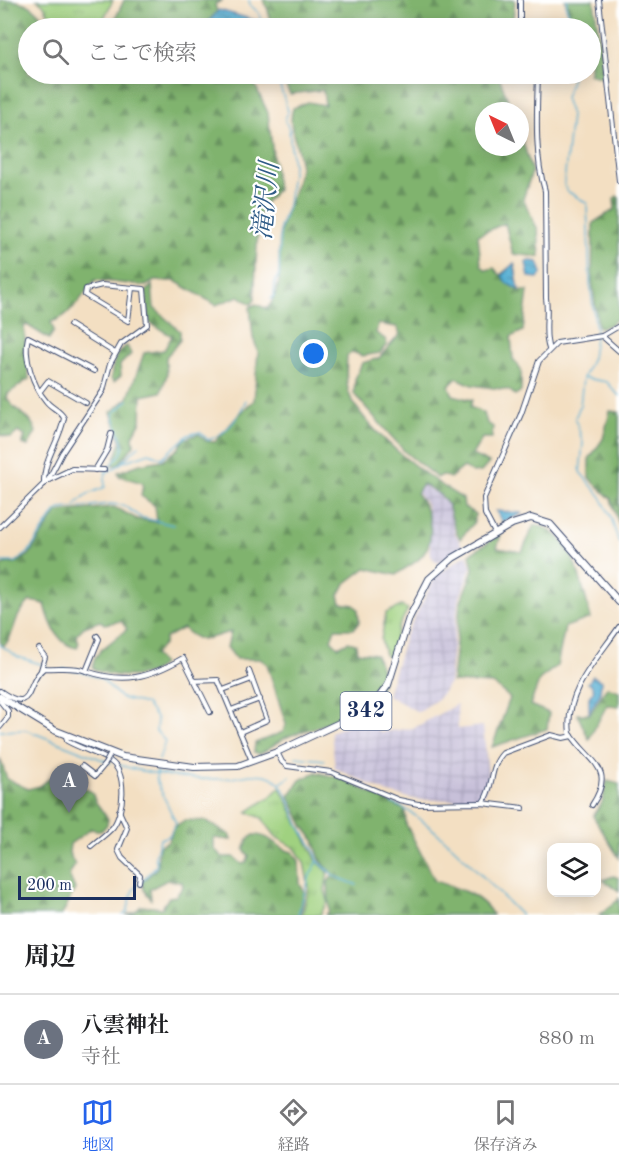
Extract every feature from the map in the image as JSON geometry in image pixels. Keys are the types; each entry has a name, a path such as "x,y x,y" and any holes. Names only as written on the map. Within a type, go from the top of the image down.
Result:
{"highway":[{"name":"342","path":"0,699 66,736 111,754 194,767 224,768 252,762 277,752 358,716 376,703 388,685 409,618 429,579 441,566 524,519 541,519 550,524 619,602"}],"street":[{"path":"520,0 520,18"},
{"path":"599,0 601,18"},
{"path":"601,18 619,182"},
{"path":"537,84 540,176 545,190 546,298 549,316 546,341 549,349"},
{"path":"0,527 46,482 62,453 103,391 115,353 121,344 147,325 144,289 102,285 87,289 85,295 128,321 132,288"},
{"path":"70,325 115,353"},
{"path":"495,534 485,514 484,498 521,414 539,361 549,349 566,340 602,336 619,326"},
{"path":"46,482 47,459 64,418 46,402 28,360 27,339 29,336 94,371"},
{"path":"602,336 619,351"},
{"path":"41,390 48,381 86,403"},
{"path":"94,470 107,450 111,434"},
{"path":"46,482 72,469 104,470"},
{"path":"592,805 602,789 597,762 572,736 570,729 576,692 619,627"},
{"path":"86,671 99,639 97,636"},
{"path":"0,691 15,701 29,694 45,657 39,649"},
{"path":"41,670 44,668 86,671 113,679 125,679 159,671 183,658 210,712"},
{"path":"240,732 267,720 249,671"},
{"path":"223,690 252,679"},
{"path":"194,681 218,680 252,762"},
{"path":"0,699 8,711 8,717 0,727"},
{"path":"231,710 260,699"},
{"path":"483,803 490,793 492,777 503,753 550,735 562,738 572,736"},
{"path":"66,736 67,741 110,761 117,767 123,785 114,826 91,846"},
{"path":"277,752 287,766 340,774 399,800 418,804 483,803 523,808"},
{"path":"82,766 95,776 111,754"},
{"path":"119,810 127,828 118,850 122,858 140,875 139,882"}],"shaded area":[{"path":"422,485 438,494 447,503 455,533 463,548 437,563 431,556 427,506 418,493"},
{"path":"467,554 471,567 458,603 449,683 438,699 418,712 387,695 405,636 436,576"},
{"path":"457,704 458,729 483,726 489,782 480,800 418,800 388,793 335,768 331,732 360,719 381,732 414,728"}],"green space":[{"path":"0,0 17,1 29,5 43,18 18,18 18,84 255,84 268,113 277,190 260,212 255,300 251,304 239,296 216,305 175,281 154,281 146,286 95,280 71,310 51,322 54,331 49,339 27,325 24,327 29,379 9,393 7,397 13,406 30,420 36,432 28,446 22,444 25,436 18,432 11,438 0,435"},
{"path":"37,0 113,0 104,18 51,18 43,4"},
{"path":"124,0 223,0 215,4 217,12 211,18 116,18"},
{"path":"263,0 515,0 513,18 269,18"},
{"path":"565,0 594,0 596,18 571,18"},
{"path":"601,55 604,78 601,77"},
{"path":"285,84 502,84 509,102 475,102 475,156 527,156 532,172 523,199 538,230 540,257 513,254 505,223 478,235 481,265 486,270 494,268 500,275 515,266 519,291 528,291 523,331 511,337 513,359 519,366 521,374 521,391 515,395 509,390 472,385 457,378 449,386 453,395 472,400 470,407 484,413 487,423 493,427 492,438 482,438 472,455 489,463 481,472 472,473 464,467 450,478 442,475 437,478 405,452 354,394 355,379 362,363 379,358 400,334 397,327 378,324 376,333 385,339 387,344 380,353 362,356 353,352 347,356 347,386 353,402 363,416 388,443 434,480 463,499 464,507 476,514 473,524 460,539 446,502 434,490 422,484 417,494 426,509 430,527 429,544 425,552 417,561 396,575 366,568 345,584 339,595 341,603 354,605 358,609 359,622 354,629 335,629 331,640 338,647 348,642 356,644 357,652 375,654 382,673 380,688 371,701 356,711 287,737 259,754 254,752 255,743 283,732 286,724 267,664 260,659 236,659 227,647 231,632 200,639 183,628 165,638 164,644 154,655 162,663 158,669 141,675 119,676 93,668 94,659 101,650 127,629 121,621 105,624 100,621 84,627 76,635 79,642 77,648 70,646 59,637 45,604 30,601 19,614 4,646 0,642 0,581 2,578 0,566 7,563 15,564 29,555 57,512 114,507 137,519 157,522 155,506 141,496 143,483 119,476 118,472 140,464 163,460 178,449 184,439 199,434 206,441 215,442 239,414 254,401 258,351 253,338 250,307 256,304 267,309 277,289 281,229 297,183 300,167 291,116 293,108 308,102 325,105 323,90 290,94"},
{"path":"617,196 619,198 619,317 611,324 601,328 598,326 592,281 593,223 615,209 614,199"},
{"path":"152,285 154,308 180,331 180,340 166,357 167,375 161,392 142,396 141,421 133,436 134,445 118,465 113,465 121,442 111,412 128,398 144,353 164,350 172,336 150,323 146,292"},
{"path":"127,346 131,354 120,365 121,376 114,382 111,379 115,360 120,351"},
{"path":"610,411 619,412 619,525 611,499 589,478 589,459 603,439"},
{"path":"534,525 548,529 559,537 567,548 580,576 591,618 565,627 557,666 540,679 530,705 549,713 547,729 492,747 510,698 493,684 452,682 460,604 473,569 470,554 501,534 497,548 522,552"},
{"path":"401,606 408,609 398,628 390,658 385,655 381,640 386,613"},
{"path":"607,687 619,691 619,706 607,705 589,739 577,714 590,714"},
{"path":"0,758 7,779 28,789 40,786 61,769 73,773 84,788 92,792 95,801 108,819 107,825 101,831 91,829 70,844 69,853 75,865 69,875 75,889 62,915 0,915"},
{"path":"316,772 343,779 405,810 406,824 435,881 460,889 475,897 493,915 326,915 329,911 328,882 333,875 320,860 314,840 304,827 289,796 300,780"},
{"path":"607,781 619,784 619,858 593,816 602,803"},
{"path":"280,787 317,861 328,872 325,890 328,901 320,915 302,915 309,888 304,862 295,848 276,837 262,818 247,812 270,797"},
{"path":"185,820 206,821 229,834 231,840 214,838 214,849 223,857 234,857 242,864 246,863 249,856 244,850 248,839 254,835 270,839 293,852 299,861 300,884 305,893 300,915 126,915 135,912 141,906 162,908 169,897 176,896 183,887 182,882 167,880 150,889 151,899 144,890 142,882 157,868 159,846 168,842 174,827"},
{"path":"613,876 619,878 619,891 603,880"},
{"path":"619,897 619,915 599,915 618,900"}],"water":[{"path":"219,10 247,18 212,18"},
{"path":"526,262 538,262 542,273 538,278 529,277"},
{"path":"514,263 519,290 506,283 502,275"},
{"path":"496,511 521,513 522,514 502,522"},
{"path":"593,676 601,681 600,694 589,712 589,697 594,690 588,683"}],"waterway":[{"name":"滝沢川","path":"249,0 260,18"},
{"path":"567,0 566,7 570,18"},
{"name":"滝沢川","path":"271,299 274,296 275,281 279,275 280,228 288,205 293,165 289,129 285,120 288,111 279,84"},
{"path":"570,84 565,98 571,115 564,184 567,191 587,203 590,283 596,330 592,358 583,378 580,406 575,418 583,443 580,472 601,497 611,517 619,543"},
{"path":"585,378 607,382 619,396"},
{"path":"75,505 86,495 105,487 107,472 120,455 123,446 113,414 128,400"},
{"path":"123,462 149,453 162,458 188,435 200,432 208,440 215,438 240,413 246,400"},
{"path":"105,472 119,465 139,446"},
{"path":"0,562 16,562 28,553 56,511 61,509 110,504 123,505 140,517 173,525"},
{"path":"0,645 18,657 47,666"},
{"path":"63,669 79,671 102,679 121,698 146,704 157,719 156,731 165,741 159,760"},
{"path":"0,731 26,730 111,763"},
{"path":"296,757 325,760"},
{"path":"116,764 157,774 188,778 218,779 256,774 269,776 279,783 318,861 310,875 298,915"},
{"path":"123,915 127,912 133,890 157,865 155,856 160,839 169,836 176,823 156,780 158,765"},
{"path":"281,783 290,777"},
{"path":"392,803 407,810 441,836 521,915"},
{"path":"318,861 334,876 357,885"}],"place":[{"name":"八雲神社","path":"69,813"}]}
